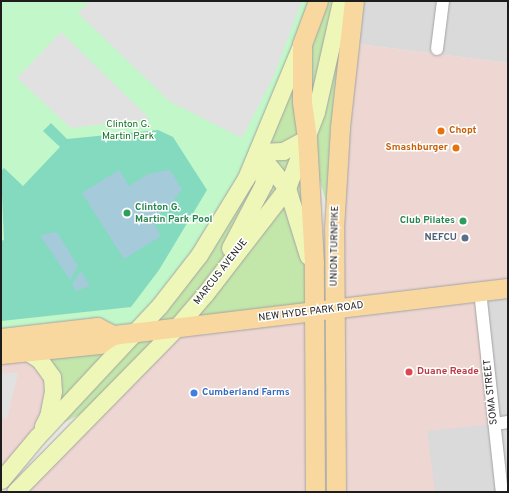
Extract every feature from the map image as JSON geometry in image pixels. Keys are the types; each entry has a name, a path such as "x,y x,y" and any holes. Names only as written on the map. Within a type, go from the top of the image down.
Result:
{"main road":[{"path":"1,480 122,334 160,305 199,255 237,194 255,157 302,44 318,1"},
{"name":"MARCUS AVENUE","path":"15,492 175,328 205,294 287,188 316,112 341,1"},
{"name":"UNION TURNPIKE","path":"336,492 334,309 336,188 340,127 354,1"},
{"name":"UNION TURNPIKE","path":"302,44 302,102 307,138 314,281 315,492"},
{"path":"255,157 283,151 307,138 323,180 336,188"},
{"path":"255,157 287,188 303,234 314,281"},
{"path":"205,294 263,188 264,176 255,157"},
{"name":"NEW HYDE PARK ROAD","path":"1,354 99,344 122,334 508,288"},
{"path":"1,338 97,327 122,334"},
{"path":"110,393 127,362 122,334"},
{"path":"26,351 39,359 52,377 53,391 48,416 37,437"}],"street":[{"path":"437,49 443,1"},
{"name":"SOMA STREET","path":"480,291 502,492"},
{"path":"495,424 508,422"}],"shaded area":[{"path":"90,1 302,1 273,78 242,138 169,101 78,13"},
{"path":"349,1 508,1 508,63 349,43"},
{"path":"61,32 150,119 71,128 17,78"},
{"path":"349,43 508,63 508,288 480,291 495,424 427,431 435,492 336,492 334,229"},
{"path":"508,288 508,492 336,492 444,295"},
{"path":"314,311 315,492 15,492 175,329"},
{"path":"1,347 47,368 48,416 1,480"},
{"path":"18,372 7,419 1,417 1,374"}],"green space":[{"name":"Clinton G. Martin Park","path":"1,1 318,1 249,173 131,334 1,349"},
{"path":"318,1 345,3 334,229 308,140 314,311 175,329 97,406 63,423 105,364 37,437 53,391 39,359"},
{"path":"51,123 67,139 158,130 173,137 207,190 159,270 131,307 1,321 1,241 4,240 1,171 4,168 23,186 60,147 43,131"}],"water":[{"name":"Clinton G. Martin Park Pool","path":"119,170 129,186 148,174 170,170 182,189 169,207 151,219 161,236 124,259 82,193"},
{"path":"57,232 78,266 70,280 40,235"},
{"path":"81,271 90,286 76,291 72,284"}],"place":[{"name":"Chopt","path":"441,131"},
{"name":"Smashburger","path":"456,148"},
{"name":"Clinton G. Martin Park Pool","path":"127,213"},
{"name":"Club Pilates","path":"463,221"},
{"name":"NEFCU","path":"465,238"},
{"name":"Duane Reade","path":"409,372"},
{"name":"Cumberland Farms","path":"194,393"}]}
